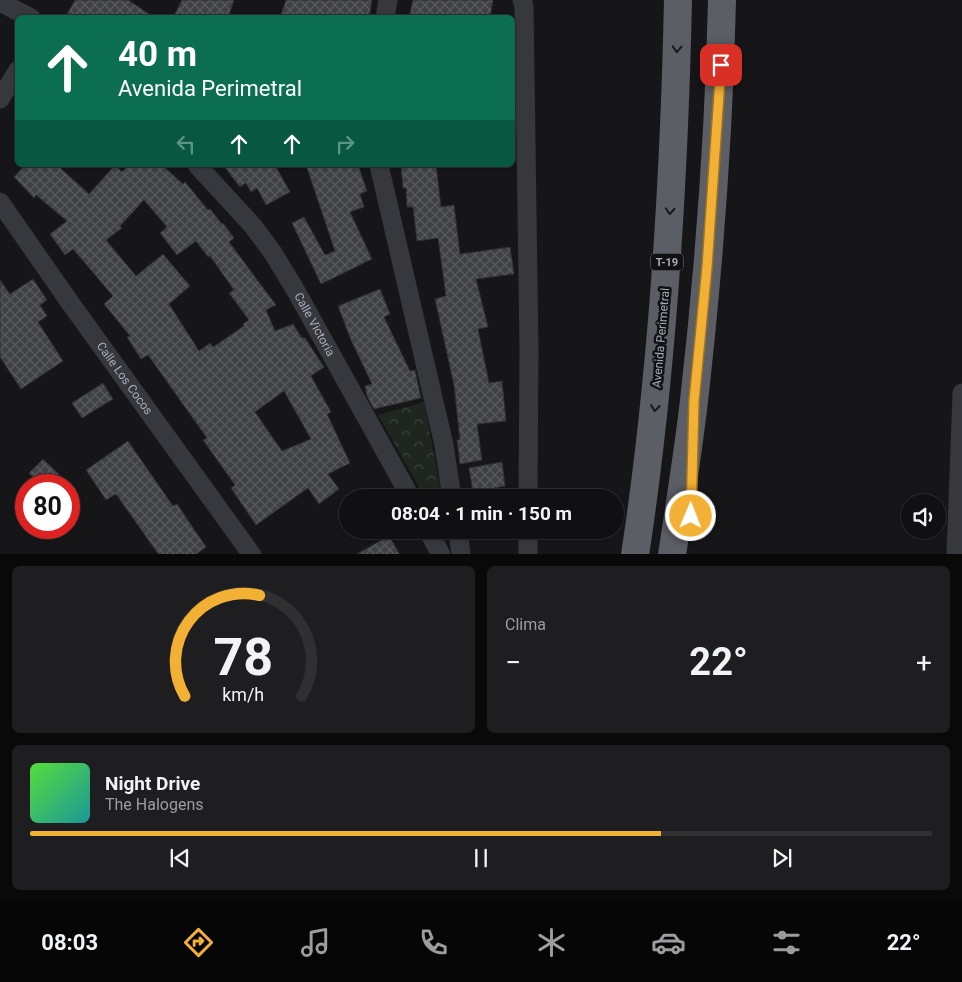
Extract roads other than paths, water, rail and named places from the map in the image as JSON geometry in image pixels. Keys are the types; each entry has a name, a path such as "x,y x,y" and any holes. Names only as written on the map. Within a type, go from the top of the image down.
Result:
{"highway":[{"name":"Avenida Perimetral","path":"635,554 656,399 668,261 678,0"},
{"path":"672,554 694,401 707,267 720,81 722,0"},
{"path":"690,554 694,401"},
{"path":"631,554 640,522"}],"street":[{"path":"386,15 388,0"},
{"path":"522,0 524,6 528,321 528,489"},
{"path":"0,2 25,15"},
{"path":"0,100 15,75"},
{"name":"Calle Victoria","path":"199,167 246,219 273,253 296,290 406,489"},
{"path":"380,167 442,436 451,489"},
{"name":"Calle Los Cocos","path":"0,202 245,552"},
{"path":"956,554 962,393"},
{"path":"433,539 441,554"},
{"path":"460,539 462,554"},
{"path":"528,539 528,554"}]}
